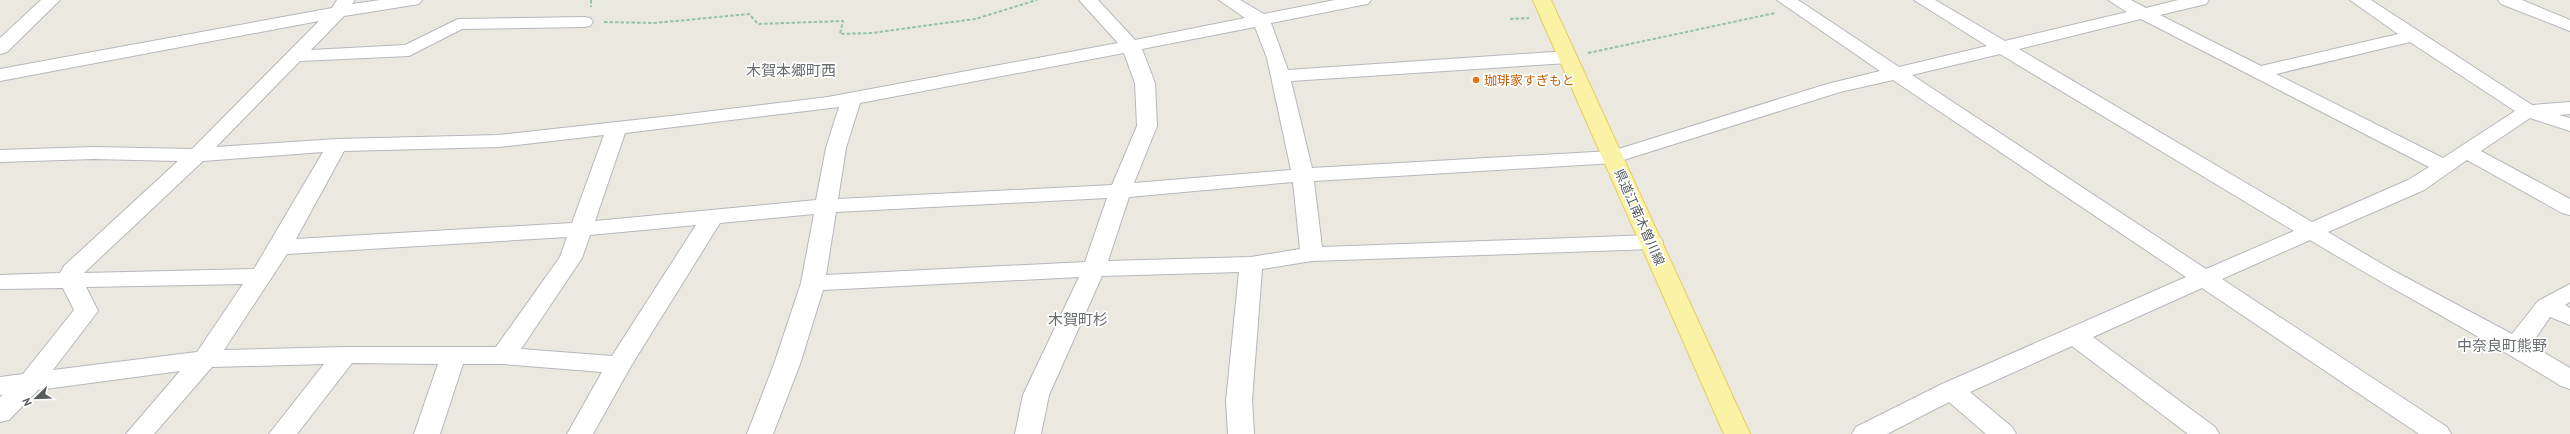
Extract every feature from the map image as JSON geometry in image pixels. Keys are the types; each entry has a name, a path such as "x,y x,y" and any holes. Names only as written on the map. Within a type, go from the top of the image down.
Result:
{"main road":[{"name":"県道江南木曽川線","path":"1542,0 1614,157 1737,434"}],"street":[{"path":"0,48 51,0"},
{"path":"0,76 342,6 408,0"},
{"path":"1028,434 1036,395 1094,269 1120,191 1147,126 1145,83 1131,46 1088,0"},
{"path":"1228,0 1261,20 1276,58 1302,175 1312,254"},
{"path":"0,156 94,153 197,156 337,145 499,141 617,128 828,103 852,97 1131,46 1362,0"},
{"path":"1923,0 2386,276 2516,347 2570,380"},
{"path":"2117,0 2443,166"},
{"path":"280,247 582,228 827,206 1120,191 1302,175 1614,157 1834,88 2200,0"},
{"path":"2360,0 2412,36 2528,111 2570,125"},
{"path":"2507,0 2570,26"},
{"path":"1792,4 2438,434"},
{"path":"0,413 29,384 86,311 70,279 72,272 197,156 342,6"},
{"path":"295,56 408,50 458,24 584,22"},
{"path":"2259,72 2412,36"},
{"path":"1280,76 1568,57"},
{"path":"760,434 787,364 813,283 836,148 852,97"},
{"path":"1865,434 1951,390 2312,232 2416,184 2528,111 2570,108"},
{"path":"503,356 571,258 617,128"},
{"path":"139,434 205,359 280,247 337,145"},
{"path":"2466,151 2570,208"},
{"path":"580,434 619,365 712,216"},
{"path":"813,283 1094,269 1251,264 1312,254 1652,242"},
{"path":"1241,434 1239,401 1251,264"},
{"path":"0,282 70,279 261,276"},
{"path":"2516,347 2546,306 2570,292"},
{"path":"2546,306 2570,317"},
{"path":"2075,336 2206,434"},
{"path":"0,386 29,384 205,359 345,355 454,355 503,356 619,365"},
{"path":"282,434 345,355"},
{"path":"427,434 454,355"},
{"path":"1951,390 2003,434"}],"path":[{"path":"584,22 655,23 749,14 758,24 843,21 840,34 872,33 975,19 1037,0"},
{"path":"1568,57 1653,41 1792,4"}],"place":[{"name":"珈琲家すぎもと","path":"1476,80"}],"district":[{"name":"木賀本郷町西","path":"791,71"},
{"name":"木賀町杉","path":"1078,320"},
{"name":"中奈良町熊野","path":"2502,346"}]}
